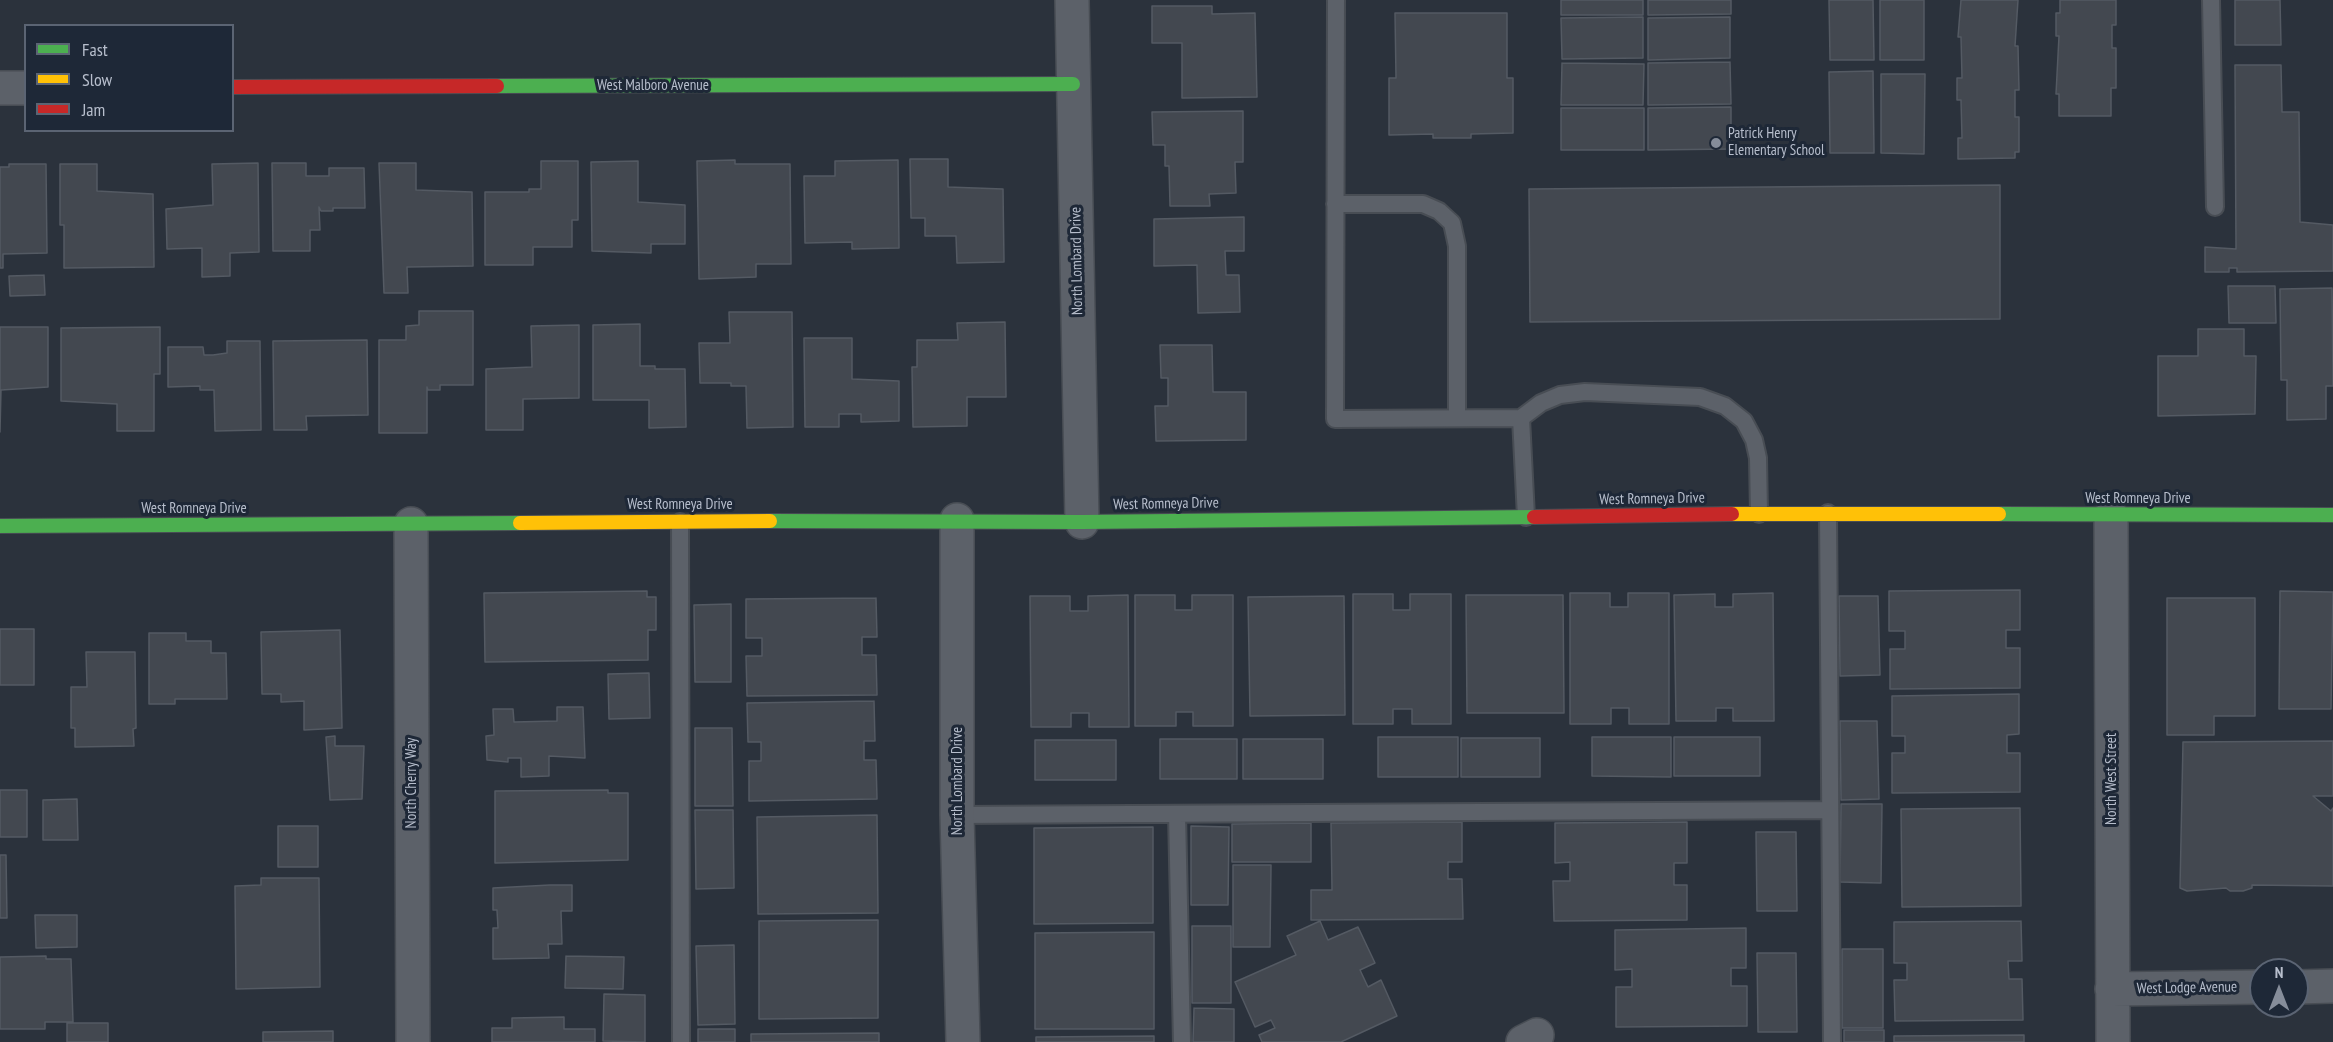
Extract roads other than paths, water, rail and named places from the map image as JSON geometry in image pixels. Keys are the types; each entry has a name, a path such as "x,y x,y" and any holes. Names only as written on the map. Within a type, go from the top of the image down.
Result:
{"street":[{"name":"North Lombard Drive","path":"1072,0 1082,522"},
{"name":"West Malboro Avenue","path":"234,87 1073,84"},
{"path":"0,88 24,88"},
{"name":"West Romneya Drive","path":"0,526 957,520 1082,522 1828,513 2111,516 2333,515"},
{"name":"North West Street","path":"2111,516 2113,1042"},
{"name":"North Lombard Drive","path":"957,520 957,815 963,1042"},
{"name":"North Cherry Way","path":"411,524 413,1042"},
{"path":"2309,987 2333,986"},
{"name":"West Lodge Avenue","path":"2112,989 2249,987"}],"lane":[{"path":"1336,0 1335,419 1457,416 1521,418 1550,399 1585,392 1700,397 1725,405 1744,421 1754,440 1758,458 1759,514"},
{"path":"2211,0 2215,207"},
{"path":"1335,204 1423,204 1439,211 1452,224 1457,246 1457,416"},
{"path":"1521,418 1526,517"},
{"path":"1828,513 1832,1042"},
{"path":"680,522 681,1042"},
{"path":"957,815 1830,810"},
{"path":"1177,814 1182,1042"}],"place":[{"name":"Patrick Henry Elementary School","path":"1716,143"}]}
